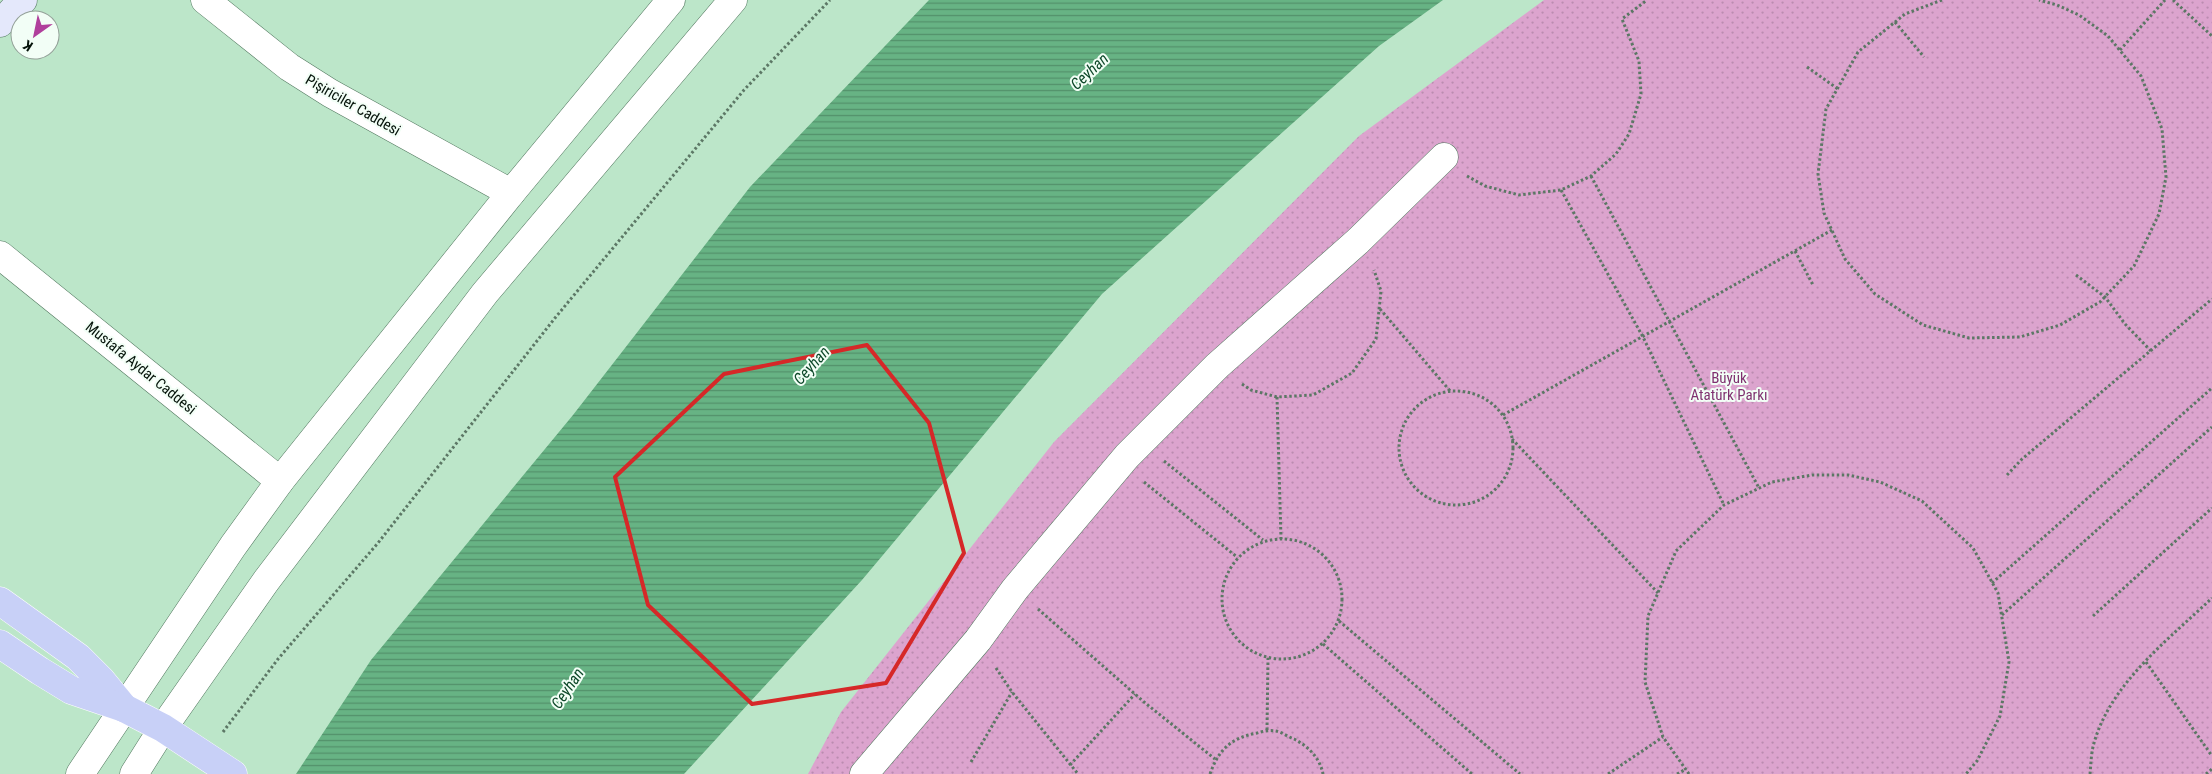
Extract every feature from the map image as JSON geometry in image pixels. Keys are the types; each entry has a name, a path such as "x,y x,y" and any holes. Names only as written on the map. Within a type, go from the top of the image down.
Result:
{"main road":[{"path":"0,23 23,0"},
{"path":"0,601 78,657 102,680 124,708"},
{"path":"0,644 40,672 72,690 124,708 163,728 233,774"}],"street":[{"name":"Pişiriciler Caddesi","path":"205,0 289,67 330,94 511,193"},
{"path":"80,774 232,546 280,481 511,193 671,0"},
{"path":"134,774 163,728 266,581 485,293 733,0"},
{"path":"864,774 978,640 1016,589 1120,464 1217,366 1358,241 1444,156"},
{"name":"Mustafa Aydar Caddesi","path":"0,255 280,481"}],"path":[{"path":"206,756 278,659 378,544 574,295 744,90 830,0"},
{"path":"1444,156 1463,174 1485,186 1518,195 1561,190 1591,176 1616,154 1629,134 1641,94 1641,74 1639,60 1622,19 1647,0"},
{"path":"1942,0 1905,14 1858,52 1826,109 1818,174 1824,213 1844,259 1875,294 1923,325 1969,338 2020,337 2060,325 2100,302 2134,266 2159,214 2166,177 2162,130 2141,76 2108,36 2079,15 2057,5 2039,0"},
{"path":"2120,50 2166,0"},
{"path":"2173,0 2212,36"},
{"path":"1895,22 1924,57"},
{"path":"1807,67 1838,89"},
{"path":"1591,176 1759,488"},
{"path":"1561,190 1643,337 1724,505"},
{"path":"1503,416 1832,230"},
{"path":"1217,366 1251,390 1277,397 1313,395 1352,373 1376,338 1381,291 1370,257 1358,241"},
{"path":"1795,251 1813,285"},
{"path":"2076,275 2105,297 2125,324 2151,351"},
{"path":"2007,475 2022,459 2212,300"},
{"path":"1380,309 1452,393"},
{"path":"1992,583 2212,388"},
{"path":"1465,392 1487,400 1503,416 1509,426 1512,439 1512,460 1504,479 1498,487 1482,499 1468,504 1448,505 1437,502 1420,492 1410,482 1401,464 1399,445 1408,417 1419,404 1436,394 1465,392"},
{"path":"1277,397 1281,539"},
{"path":"2002,616 2212,427"},
{"path":"1512,439 1658,593"},
{"path":"1141,442 1263,540"},
{"path":"1120,464 1237,557"},
{"path":"1689,774 1663,737 1645,682 1648,616 1676,551 1724,505 1772,482 1812,475 1848,475 1880,482 1922,501 1973,548 1998,593 2010,662 2000,716 1977,761 1966,774"},
{"path":"2094,616 2212,508"},
{"path":"1291,538 1314,546 1334,566 1343,592 1339,621 1322,644 1312,652 1292,659 1268,658 1248,649 1231,633 1221,606 1224,580 1237,557 1263,540 1281,539 1291,538"},
{"path":"1016,589 1135,694 1215,759"},
{"path":"2090,774 2093,744 2110,704 2146,662 2212,598"},
{"path":"1339,621 1520,774"},
{"path":"978,640 1012,692 1078,774"},
{"path":"1322,644 1472,774"},
{"path":"1267,730 1268,658"},
{"path":"2146,662 2212,756"},
{"path":"971,762 1012,692"},
{"path":"1070,764 1135,694"},
{"path":"1210,774 1215,759 1224,748 1241,736 1267,730 1277,731 1305,745 1313,753 1323,774"},
{"path":"1608,774 1663,737"},
{"path":"1677,774 1686,769"},
{"path":"2206,774 2212,769"}],"highlighted area":[{"path":"867,345 929,423 964,553 886,683 752,704 648,605 615,477 724,374"}],"green space":[{"name":"Büyük Atatürk Parkı","path":"1544,0 2212,0 2212,774 808,774 841,712 1054,442 1359,136"}],"water":[{"name":"Ceyhan","path":"929,0 1443,0 1379,46 1102,294 862,580 684,774 296,774 371,660 573,415 750,187"}]}
